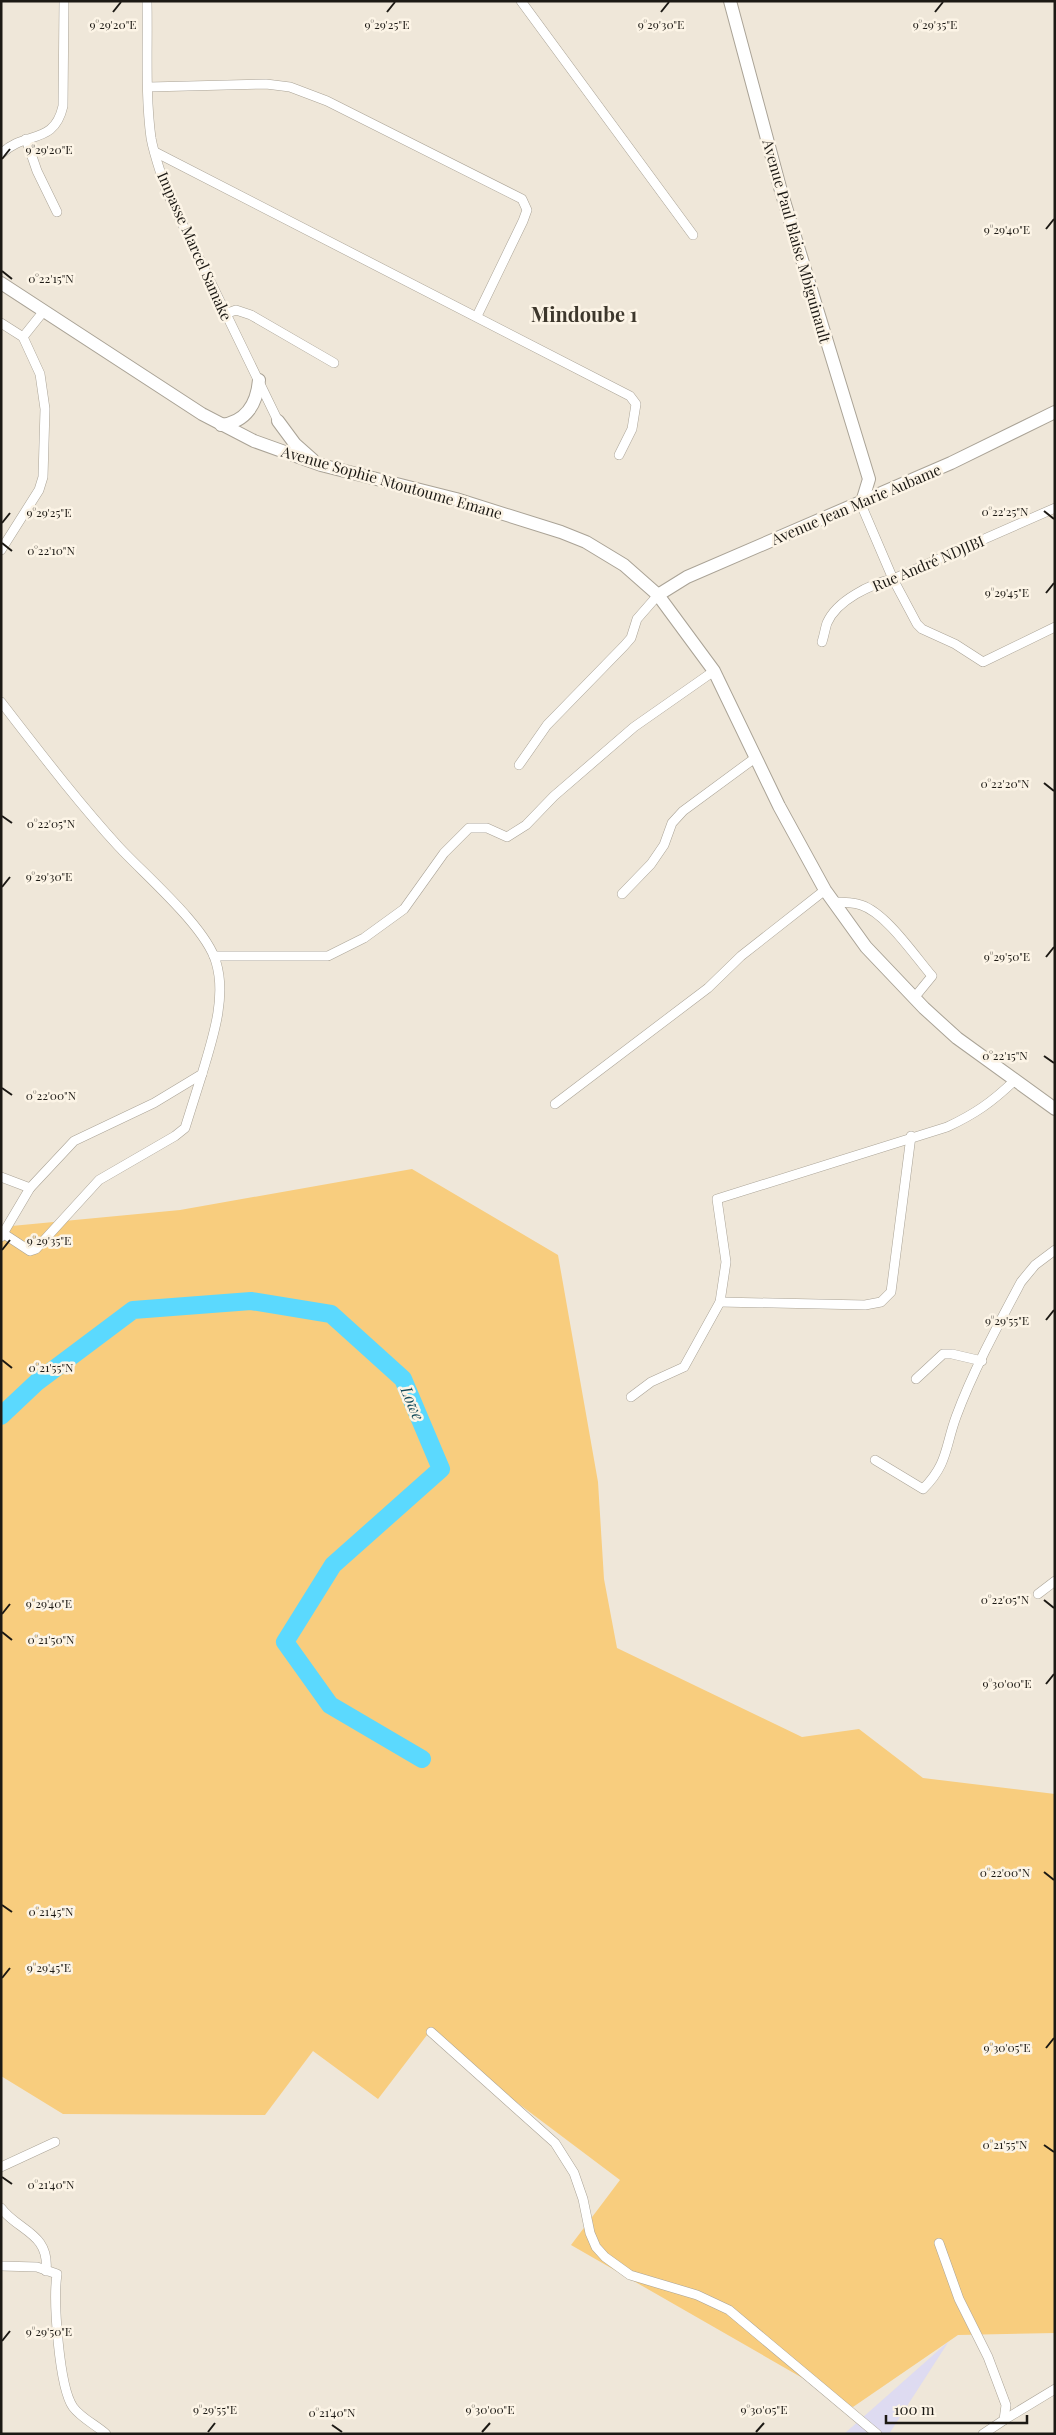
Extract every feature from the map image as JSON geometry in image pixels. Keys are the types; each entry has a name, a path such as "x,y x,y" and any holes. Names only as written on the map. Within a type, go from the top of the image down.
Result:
{"street":[{"path":"1,154 17,142 51,130 62,112 64,1"},
{"name":"Impasse Marcel Samake","path":"148,1 151,137 166,190 278,421"},
{"path":"521,1 693,235"},
{"name":"Avenue Paul Blaise Mbiguinault","path":"730,1 781,191 869,479"},
{"path":"149,87 266,84 290,87 327,101 522,199 527,210 523,221 477,316"},
{"path":"26,139 37,171 57,212"},
{"path":"155,152 630,396 636,404 636,417 618,455"},
{"name":"Avenue Sophie Ntoutoume Emane","path":"1,283 43,312 221,425 266,446 321,465 456,499 561,532 607,553 658,596 714,671 755,758 825,890 866,947 914,998 957,1038 1055,1110"},
{"path":"225,314 236,310 251,315 334,363"},
{"path":"24,337 43,312"},
{"path":"1,323 24,337 40,374 45,409 43,477 39,490 1,550"},
{"path":"221,425 238,420 251,409 258,392 259,380"},
{"name":"Avenue Jean Marie Aubame","path":"658,596 687,577 951,463 1055,412"},
{"path":"266,446 275,439 278,421"},
{"path":"278,421 300,450 321,465"},
{"path":"889,490 869,479 861,502 893,579 913,617 922,629 956,644 983,662 1055,627"},
{"name":"Rue André NDJIBI","path":"822,642 828,622 841,606 877,583 893,579 1055,508"},
{"path":"519,765 547,725 631,638 637,619 658,596"},
{"path":"214,956 328,956 364,938 404,909 444,853 464,832 477,826 487,828 507,837 526,825 554,796 634,727 714,671"},
{"path":"1,702 118,845 211,947 218,980 218,1010 213,1037 202,1074 185,1128 175,1136 99,1180 36,1249 30,1251 3,1235 30,1188 74,1141 154,1103 202,1074"},
{"path":"622,894 651,864 664,845 672,822 683,811 755,758"},
{"path":"555,1104 708,988 749,949 825,890"},
{"path":"833,902 858,904 868,908 880,917 909,948 932,976 914,998"},
{"path":"631,1397 651,1382 684,1367 720,1302 726,1262 717,1199 877,1150 911,1136 947,1127 974,1115 994,1101 1014,1081"},
{"path":"720,1302 865,1305 881,1302 891,1292 911,1136"},
{"path":"1,1177 30,1188"},
{"path":"874,1460 923,1490 934,1478 947,1452 956,1418 1021,1282 1040,1261 1055,1250"},
{"path":"916,1379 943,1354 952,1354 982,1361"},
{"path":"1038,1594 1055,1581"},
{"path":"431,2032 555,2143 574,2173 583,2199 590,2233 596,2247 605,2257 630,2275 698,2295 730,2310 877,2434"},
{"path":"1,2167 54,2142"},
{"path":"1,2208 32,2233 41,2244 47,2259 46,2271"},
{"path":"938,2243 959,2299 988,2357 1006,2405 1004,2420"},
{"path":"1,2266 37,2267 57,2274 57,2308 63,2374 68,2398 75,2410 106,2434"},
{"path":"982,2434 1055,2389"}],"shaded area":[{"path":"412,1169 558,1255 598,1482 604,1579 617,1648 802,1737 859,1729 923,1778 1055,1794 1055,2333 958,2335 853,2407 571,2245 620,2180 427,2035 378,2099 313,2051 265,2115 63,2114 1,2076 1,1227 180,1210"},
{"path":"949,2341 889,2434 844,2434"}],"waterway":[{"name":"Lowe","path":"1,1416 37,1382 133,1310 251,1301 331,1314 403,1379 441,1469 333,1565 285,1642 330,1705 422,1759"}],"district":[{"name":"Mindoube 1","path":"584,313"}]}
